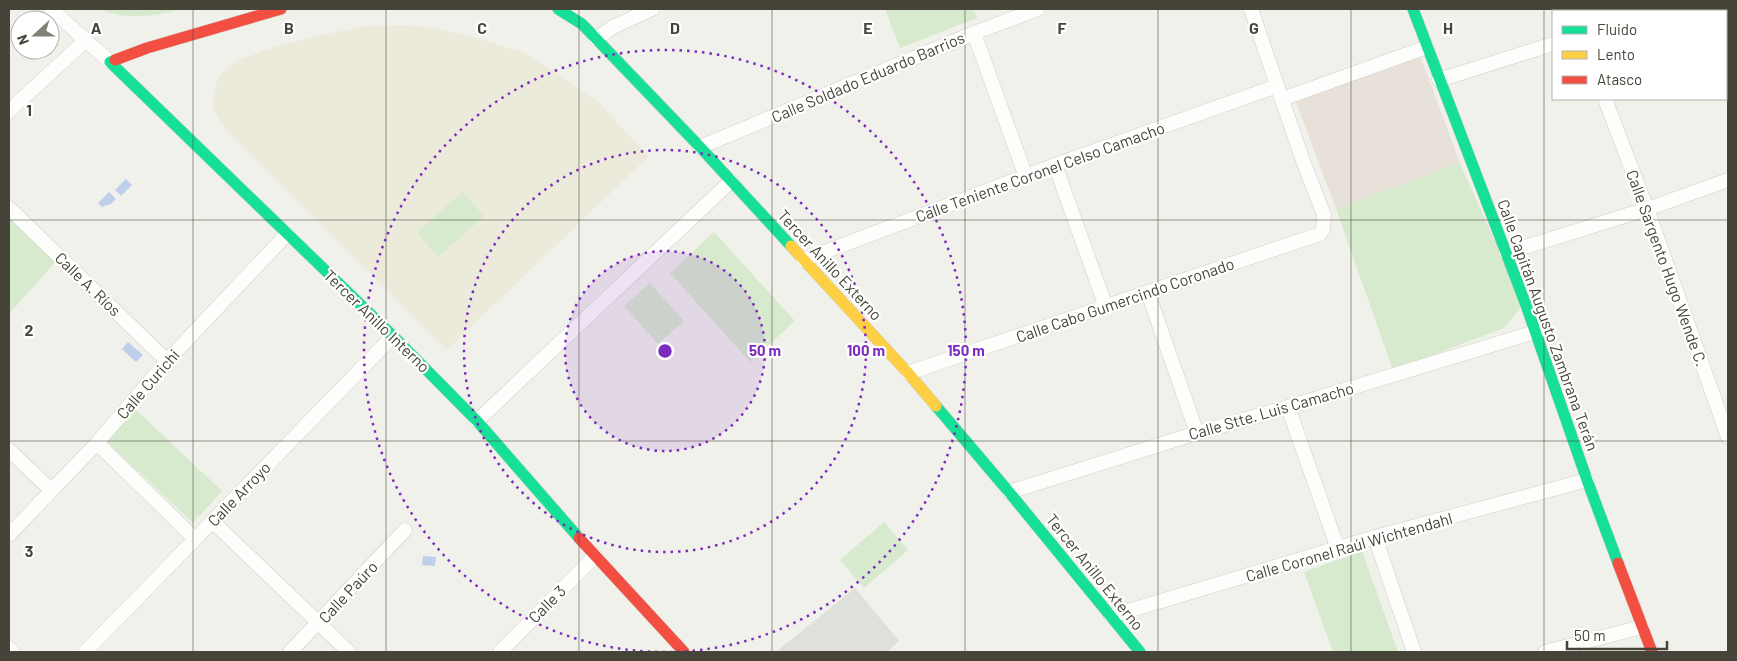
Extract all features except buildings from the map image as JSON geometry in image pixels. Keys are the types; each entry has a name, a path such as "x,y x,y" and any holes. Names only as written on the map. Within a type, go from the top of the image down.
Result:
{"street":[{"name":"Tercer Anillo Interno","path":"51,9 110,62 393,336 477,421 595,556 684,652"},
{"path":"110,62 147,48 281,9"},
{"name":"Tercer Anillo Externo","path":"558,9 582,24"},
{"name":"Tercer Anillo Externo","path":"573,9 582,24 700,147 908,373 1140,652"},
{"path":"596,39 613,27 652,9"},
{"name":"Calle Soldado Eduardo Barrios","path":"700,147 974,33 1038,9"},
{"path":"1251,9 1280,92"},
{"name":"Calle Capitán Augusto Zambrana Terán","path":"1413,9 1506,253 1652,652"},
{"path":"974,33 1026,176"},
{"path":"9,111 86,40"},
{"path":"1439,80 1552,44"},
{"name":"Calle Teniente Coronel Celso Camacho","path":"803,260 1055,165 1280,92 1427,47"},
{"name":"Calle Cabo Gumercindo Coronado","path":"908,373 1320,234 1323,229 1324,215 1280,92"},
{"name":"Calle Sargento Hugo Wende C.","path":"1604,100 1647,209 1728,437"},
{"path":"1055,165 1106,307"},
{"path":"1506,253 1647,209 1728,180"},
{"path":"477,421 731,181"},
{"name":"Calle A. Ríos","path":"9,208 167,361"},
{"name":"Calle Curichi","path":"9,535 97,443 167,361 287,234"},
{"path":"1148,292 1197,432"},
{"name":"Calle Stte. Luis Camacho","path":"1008,492 1197,432 1288,407 1535,332"},
{"name":"Calle Arroyo","path":"85,652 393,336"},
{"path":"1288,407 1338,549"},
{"path":"97,443 195,539"},
{"path":"9,450 51,490"},
{"name":"Calle Coronel Raúl Wichtendahl","path":"1111,616 1375,537 1588,480"},
{"path":"212,521 349,652"},
{"name":"Calle Paúro","path":"290,652 405,530"},
{"path":"1375,537 1414,652"},
{"name":"Calle 3","path":"500,652 595,556"},
{"path":"1545,652 1642,627"},
{"path":"9,648 13,652"}],"shaded area":[{"path":"402,25 436,28 481,39 524,53 562,76 598,102 649,156 447,350 225,128 217,117 213,106 217,80 228,66 239,60 265,50 316,36 367,26"},
{"path":"1418,50 1460,163 1336,209 1294,97"},
{"path":"855,588 899,641 887,652 776,652"}],"green space":[{"path":"99,9 182,9 162,14 129,16 109,13"},
{"path":"885,9 974,9 977,18 900,48"},
{"path":"1460,163 1523,305 1504,328 1393,370 1336,209"},
{"path":"463,192 484,216 438,257 417,232"},
{"path":"9,213 59,258 9,314"},
{"path":"714,232 795,321 750,362 670,273"},
{"path":"650,283 684,321 658,344 624,306"},
{"path":"136,410 222,491 193,523 106,441"},
{"path":"884,522 908,550 864,588 840,560"},
{"path":"1362,551 1398,652 1333,652 1304,572"}],"water":[{"path":"126,179 132,185 121,196 115,190"},
{"path":"109,192 116,199 111,204 102,207 98,203"},
{"path":"128,342 143,355 136,362 122,349"},
{"path":"423,556 436,557 435,566 422,565"}],"traffic: fast":[{"path":"558,9 582,24 700,147 791,246"},
{"path":"1413,9 1526,305 1618,563"},
{"path":"115,60 110,62 393,336 477,421 579,538"},
{"path":"936,406 1140,652"}],"traffic: slow":[{"path":"791,246 936,406"}],"traffic: jam":[{"path":"115,60 147,48 281,9"},
{"path":"579,538 684,652"},
{"path":"1618,563 1652,652"}]}
